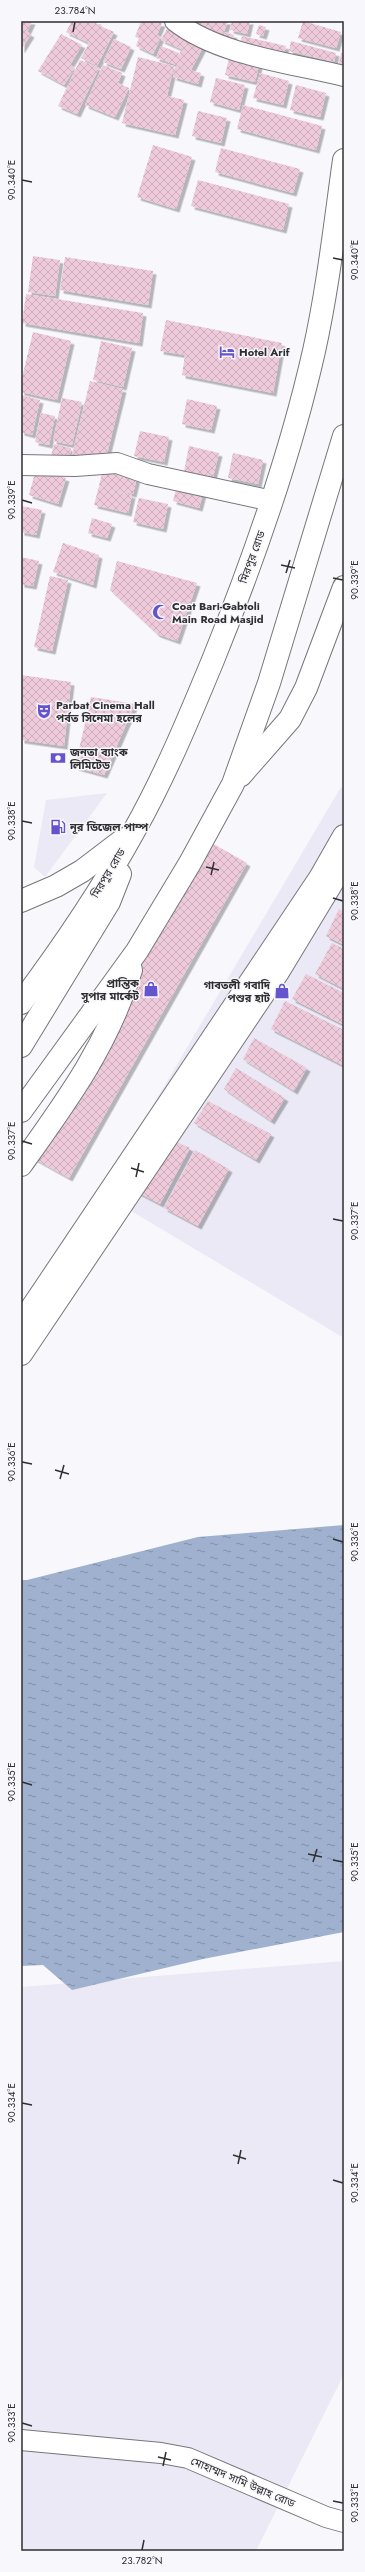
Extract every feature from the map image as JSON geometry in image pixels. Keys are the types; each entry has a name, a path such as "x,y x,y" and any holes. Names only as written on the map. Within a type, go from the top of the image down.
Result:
{"highway":[{"name":"মিরপুর রোড","path":"21,1006 88,908 134,831 167,767 234,608 272,501 295,427 314,349 344,160"},
{"path":"21,1111 137,951 190,863 233,784 269,683 344,436"},
{"path":"233,784 290,719 306,688 344,587"},
{"path":"21,901 56,886 82,871 134,831"},
{"path":"21,1046 109,902 134,831"},
{"path":"21,1324 320,878 344,836"},
{"path":"21,1354 278,972 344,863"},
{"path":"21,1165 86,1073 115,1017 137,951"}],"street":[{"path":"175,21 192,34 233,50 344,76"},
{"path":"21,464 67,466 116,463 148,474 272,501"},
{"name":"মোহাম্মদ সামি উল্লাহ রোড","path":"21,2440 161,2453 188,2458 326,2517 344,2522"}],"shaded area":[{"name":"গাবতলী গবাদি পশুর হাট","path":"341,787 344,789 344,1338 101,1193"},
{"path":"107,793 45,877 34,867 46,800"},
{"path":"344,1961 344,2374 256,2551 21,2551 21,1987"}],"water":[{"path":"344,1525 344,1932 203,1959 72,1990 43,1965 21,1966 21,1580 27,1580 198,1537"}],"building":[{"path":"21,21 32,21 27,32 31,34 21,50"},
{"path":"72,21 98,21 96,24 114,32 97,66 81,58 89,43 66,32"},
{"path":"141,21 162,23 157,35 161,37 153,54 136,46 139,38 135,37"},
{"path":"188,21 228,21 223,34"},
{"path":"232,21 250,21 247,34 230,30"},
{"path":"303,21 341,32 336,48 298,38"},
{"path":"170,23 190,33 181,49 161,40"},
{"path":"259,25 266,27 263,36 256,34"},
{"path":"225,32 234,35 230,54 220,52"},
{"path":"61,34 82,45 70,65 75,68 64,85 38,71"},
{"path":"190,34 206,41 191,70 156,58 161,46 179,53 176,60"},
{"path":"242,36 286,46 283,59 239,50"},
{"path":"114,39 131,47 121,69 103,62"},
{"path":"291,41 336,53 334,62 289,51"},
{"path":"231,50 261,57 255,82 225,75"},
{"path":"341,53 344,54 344,74 337,73"},
{"path":"138,57 174,66 167,96 184,100 175,135 122,123"},
{"path":"80,60 99,68 77,114 58,106"},
{"path":"103,65 122,73 118,83 129,88 115,117 85,105"},
{"path":"175,66 201,73 198,84 173,77"},
{"path":"260,73 289,81 283,105 253,98"},
{"path":"216,78 245,85 239,110 210,102"},
{"path":"296,85 326,93 320,117 290,110"},
{"path":"243,105 322,126 316,150 237,129"},
{"path":"198,111 227,118 221,143 192,136"},
{"path":"153,145 192,157 176,209 137,197"},
{"path":"221,148 300,169 293,193 215,172"},
{"path":"198,180 289,204 283,230 191,206"},
{"path":"33,256 60,260 55,296 28,292"},
{"path":"65,257 153,271 148,305 60,290"},
{"path":"26,294 143,313 139,343 22,323"},
{"path":"166,320 282,343 273,393 182,375 185,355 160,351"},
{"path":"33,332 71,341 57,400 21,392 21,382"},
{"path":"101,341 132,348 123,387 93,380"},
{"path":"90,381 123,389 105,462 70,463"},
{"path":"21,395 40,400 32,435 21,432"},
{"path":"62,398 82,402 72,445 53,441"},
{"path":"187,399 217,406 211,430 182,424"},
{"path":"41,413 55,416 49,445 35,442"},
{"path":"140,431 169,437 164,462 134,456"},
{"path":"54,444 71,448 68,465 50,461"},
{"path":"189,446 219,453 213,477 184,471"},
{"path":"233,453 263,460 258,484 228,478"},
{"path":"104,465 138,473 133,494 99,486"},
{"path":"36,469 66,478 58,504 29,495"},
{"path":"178,482 204,489 199,508 173,501"},
{"path":"99,486 132,495 128,513 94,505"},
{"path":"139,498 168,504 163,529 133,522"},
{"path":"21,506 42,510 36,535 21,532"},
{"path":"92,518 112,524 107,538 88,533"},
{"path":"63,543 99,555 93,585 53,572"},
{"path":"21,557 39,561 33,586 21,584"},
{"name":"Coat Bari-Gabtoli Main Road Masjid","path":"117,561 197,583 177,641 157,634 110,590"},
{"path":"50,576 68,580 52,651 34,647"},
{"name":"Parbat Cinema Hall পর্বত সিনেমা হলের","path":"21,675 71,682 64,746 21,740"},
{"path":"91,697 135,704 104,775 75,767"},
{"name":"প্রান্তিক সুপার মার্কেট","path":"210,842 247,863 69,1178 31,1157"},
{"path":"339,909 344,912 344,945 326,936"},
{"path":"332,943 344,949 344,989 315,974"},
{"path":"306,974 344,993 344,1025 292,999"},
{"path":"285,1001 344,1030 344,1066 271,1029"},
{"path":"254,1038 307,1068 294,1091 243,1059"},
{"path":"236,1068 285,1098 271,1121 224,1089"},
{"path":"208,1101 271,1134 256,1160 194,1123"},
{"path":"168,1138 190,1148 160,1204 137,1192"},
{"path":"195,1150 229,1169 198,1226 164,1208"}],"place":[{"name":"Hotel Arif","path":"227,352"},
{"name":"Coat Bari-Gabtoli Main Road Masjid","path":"160,612"},
{"name":"Parbat Cinema Hall পর্বত সিনেমা হলের","path":"44,711"},
{"name":"জনতা ব্যাংক লিমিটেড","path":"58,758"},
{"name":"নূর ডিজেল পাম্প","path":"58,827"},
{"name":"প্রান্তিক সুপার মার্কেট","path":"151,989"},
{"name":"গাবতলী গবাদি পশুর হাট","path":"282,991"}]}
